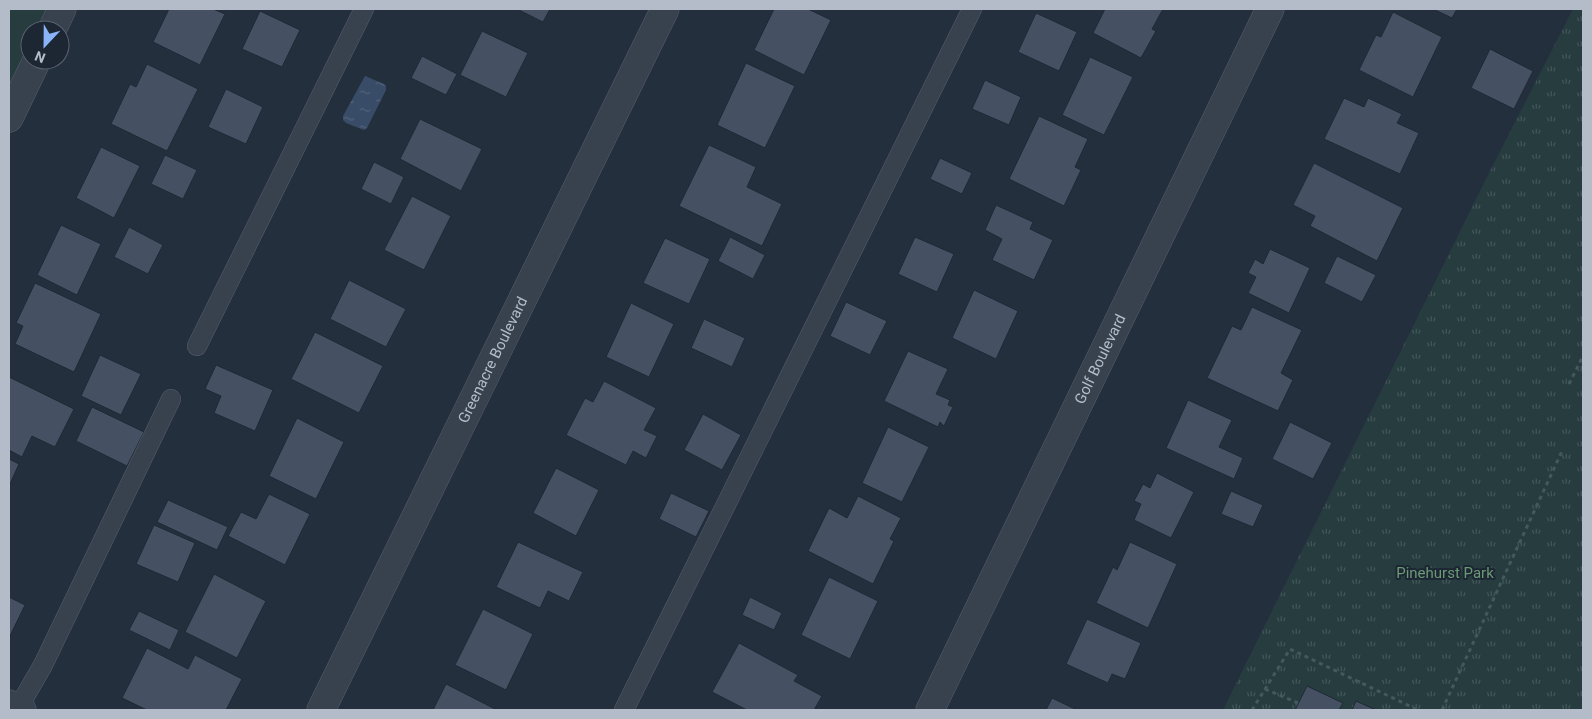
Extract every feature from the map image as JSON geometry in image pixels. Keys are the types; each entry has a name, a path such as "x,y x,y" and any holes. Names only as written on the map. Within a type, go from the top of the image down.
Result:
{"street":[{"name":"Greenacre Boulevard","path":"321,710 665,9"},
{"name":"Golf Boulevard","path":"930,710 1270,9"},
{"path":"9,118 32,70"}],"lane":[{"path":"196,346 364,9"},
{"path":"624,710 972,9"},
{"path":"16,708 42,665 171,399"}],"path":[{"path":"1569,384 1583,356"},
{"path":"1442,710 1563,449"},
{"path":"1252,710 1290,649 1416,709"},
{"path":"1265,689 1298,703"}],"green space":[{"path":"9,9 62,9 57,20 20,20 20,70 26,70 9,118"},
{"name":"Pinehurst Park","path":"1573,9 1583,9 1583,710 1223,710 1488,175"}],"water":[{"path":"365,76 384,84 386,90 367,128 364,130 346,123 343,120 343,116"}],"building":[{"path":"169,9 213,9 225,14 200,65 153,42"},
{"path":"517,9 550,9 543,22"},
{"path":"774,9 808,9 831,20 804,75 754,50"},
{"path":"1105,9 1163,9 1152,29 1156,31 1141,58 1093,33"},
{"path":"1433,9 1457,9 1452,18"},
{"path":"260,11 300,30 282,67 242,49"},
{"path":"1393,12 1442,37 1413,97 1359,70 1376,35 1381,37"},
{"path":"1036,13 1077,32 1059,71 1018,52"},
{"path":"482,31 528,53 506,97 460,75"},
{"path":"1490,49 1533,71 1514,109 1471,88"},
{"path":"422,56 457,74 446,95 411,78"},
{"path":"1090,57 1133,77 1104,135 1062,115"},
{"path":"746,63 795,86 765,148 717,125"},
{"path":"147,64 198,89 167,151 111,124 130,84 136,87"},
{"path":"985,80 1021,97 1009,125 972,109"},
{"path":"226,89 263,107 246,144 208,127"},
{"path":"1344,98 1364,107 1368,98 1402,114 1397,123 1419,133 1400,174 1324,139"},
{"path":"1039,116 1088,139 1075,167 1081,170 1064,206 1009,179"},
{"path":"420,119 482,149 461,191 400,159"},
{"path":"709,145 756,167 747,187 782,204 762,246 679,206"},
{"path":"101,147 140,166 114,218 76,198"},
{"path":"165,155 197,170 183,199 151,184"},
{"path":"940,158 972,173 962,194 930,179"},
{"path":"374,162 404,177 391,204 361,189"},
{"path":"1314,163 1403,208 1377,261 1310,226 1315,216 1293,205"},
{"path":"412,196 451,216 424,270 384,250"},
{"path":"996,205 1033,222 1030,229 1053,240 1034,280 992,260 1002,239 985,230"},
{"path":"61,225 101,244 77,295 37,275"},
{"path":"129,227 163,245 148,274 114,257"},
{"path":"730,237 765,255 753,279 718,261"},
{"path":"915,237 954,254 937,292 898,274"},
{"path":"665,238 710,259 689,304 643,283"},
{"path":"1270,249 1310,268 1289,313 1248,293 1256,277 1248,273 1255,259 1263,264"},
{"path":"1337,256 1376,275 1362,302 1324,283"},
{"path":"349,280 406,309 386,347 330,319"},
{"path":"35,283 101,314 74,372 15,344 23,326 16,323"},
{"path":"974,290 1018,311 996,359 952,338"},
{"path":"846,302 887,321 870,355 830,336"},
{"path":"631,303 674,324 649,377 606,357"},
{"path":"1252,307 1302,330 1281,373 1293,380 1278,411 1207,378 1232,326 1241,330"},
{"path":"704,319 745,338 732,367 691,348"},
{"path":"315,332 383,366 359,413 291,379"},
{"path":"908,351 948,369 936,394 950,400 948,405 953,407 944,426 940,422 938,427 884,401"},
{"path":"100,355 141,374 121,415 81,396"},
{"path":"216,365 273,390 255,431 214,413 221,396 205,389"},
{"path":"9,377 74,409 55,447 32,436 22,457 9,450"},
{"path":"604,381 656,408 644,430 657,436 646,458 633,451 626,465 566,435 585,398 593,402"},
{"path":"1188,400 1232,420 1219,447 1243,458 1234,479 1166,448"},
{"path":"92,407 144,432 127,466 76,441"},
{"path":"703,414 741,435 722,470 684,450"},
{"path":"297,418 344,442 316,499 269,476"},
{"path":"1290,422 1332,443 1313,479 1272,459"},
{"path":"888,427 929,447 902,502 862,483"},
{"path":"9,459 19,464 9,486"},
{"path":"556,468 599,490 576,536 533,513"},
{"path":"1157,473 1194,492 1171,538 1134,520 1141,504 1134,501 1143,484 1150,488"},
{"path":"1231,491 1263,505 1253,527 1221,514"},
{"path":"671,493 709,511 696,537 659,519"},
{"path":"269,494 310,514 285,565 228,536 241,512 256,519"},
{"path":"858,496 901,518 890,539 894,541 873,584 808,551 829,508 847,518"},
{"path":"168,500 228,527 217,550 157,522"},
{"path":"154,525 195,543 178,582 136,564"},
{"path":"518,542 583,572 569,601 548,591 540,608 496,587"},
{"path":"1130,542 1177,564 1148,628 1096,603 1113,567 1117,570"},
{"path":"214,574 266,601 237,658 185,632"},
{"path":"829,577 878,601 850,659 801,635"},
{"path":"9,597 25,605 9,638"},
{"path":"750,597 782,613 774,630 742,615"},
{"path":"483,609 533,634 506,690 455,665"},
{"path":"139,611 179,630 170,650 129,630"},
{"path":"1087,619 1141,643 1125,679 1112,674 1108,683 1066,664"},
{"path":"739,643 798,675 794,681 822,696 814,710 747,710 712,692"},
{"path":"147,648 188,669 195,655 242,679 226,710 147,710 122,698"},
{"path":"446,684 497,710 433,710"},
{"path":"1307,686 1343,703 1339,710 1295,710"},
{"path":"1052,698 1077,710 1046,710"},
{"path":"1356,701 1376,710 1352,710"}]}
